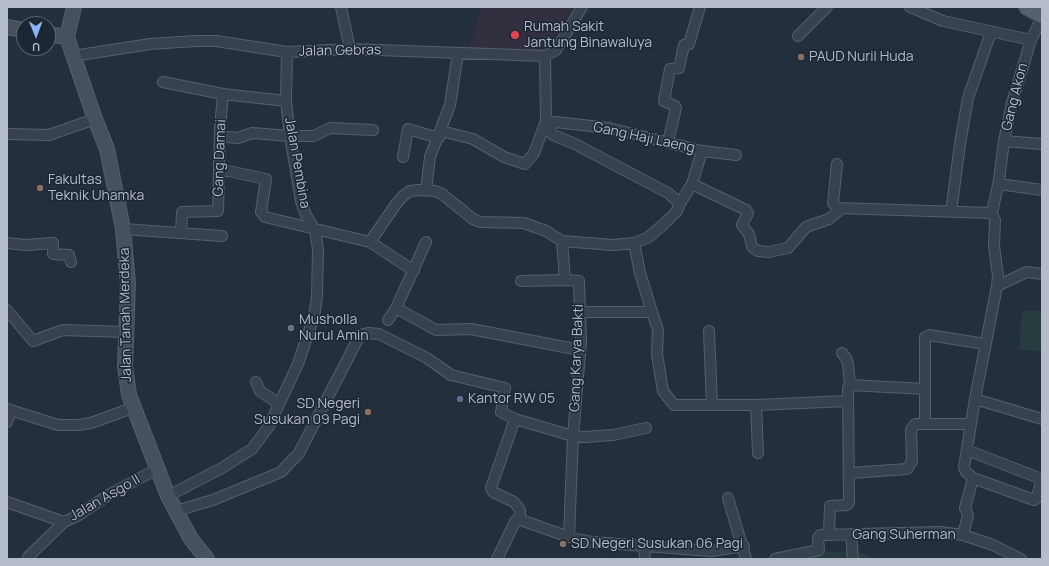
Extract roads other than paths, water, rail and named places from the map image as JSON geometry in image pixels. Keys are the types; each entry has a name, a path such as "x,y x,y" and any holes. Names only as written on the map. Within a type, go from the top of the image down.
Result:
{"main road":[{"path":"1027,7 1042,16"}],"street":[{"path":"56,35 67,37 74,7"},
{"path":"340,7 350,48"},
{"path":"546,56 556,50 582,7"},
{"path":"668,142 676,108 675,106 664,102 670,69 679,68 684,45 689,44 700,7"},
{"path":"798,36 827,7"},
{"path":"910,7 943,20 1031,40"},
{"name":"Gang Akon","path":"1042,16 1031,40 1012,103 1004,141 1042,144"},
{"path":"951,212 968,98 991,32"},
{"name":"Jalan Tanah Merdeka","path":"67,37 95,119 108,149 123,229 128,284 125,366 132,408 168,496 201,557"},
{"name":"Jalan Gebras","path":"74,56 150,44 216,41 287,52 350,48 546,56"},
{"name":"Jalan Pembina","path":"168,496 222,468 252,449 269,426 280,404 298,364 314,316 317,297 318,261 315,230 306,215 301,201 290,136 286,101 287,52"},
{"path":"426,190 430,157 450,105 458,52"},
{"name":"Gang Haji Laeng","path":"546,56 549,122 550,131 553,135 668,193 679,205"},
{"path":"163,82 223,94 286,101"},
{"name":"Gang Damai","path":"181,233 182,212 218,211 223,94"},
{"path":"7,134 49,135 95,119"},
{"path":"403,157 408,128 473,139 504,157 525,164 534,153 549,122"},
{"name":"Gang Haji Laeng","path":"549,122 609,128 702,151 736,155"},
{"path":"227,137 238,138 252,133 314,136 330,128 373,130"},
{"path":"966,450 1039,478 1041,483 1036,499 1034,500 973,478 966,472 964,467 966,450 975,399 997,286 998,276 994,246 995,220 992,213 999,184 1004,141"},
{"path":"370,242 403,196 410,191 426,190 442,194 473,219 480,222 524,223 546,231 562,240 613,245 634,243 647,238 677,211 692,184 702,151"},
{"path":"837,164 832,203 835,207 842,209 992,213"},
{"path":"219,169 266,179 261,212 263,215 315,230 370,242 414,271"},
{"path":"692,184 748,211 743,226 748,234 752,247 758,251 769,252 788,248 806,227 829,219 842,209"},
{"path":"999,184 1042,190"},
{"path":"123,229 222,236"},
{"path":"521,281 565,280 562,240"},
{"path":"388,320 396,308 426,242"},
{"path":"7,243 26,245 53,243 53,254 69,254 71,262"},
{"path":"634,243 640,273 658,330 658,361 663,391 667,399 674,405 756,405 847,401"},
{"path":"997,286 1027,272 1042,274"},
{"name":"Gang Karya Bakti","path":"565,280 579,280 580,350 573,436 569,537"},
{"path":"396,308 436,330 471,329 580,350"},
{"path":"7,310 32,341 63,330 126,332"},
{"path":"579,312 652,312"},
{"path":"709,330 712,405"},
{"path":"176,511 213,500 281,472 299,453 360,335 368,333 379,334 427,358 451,375 505,388 501,412 515,419 573,436 606,436 646,428"},
{"path":"926,424 925,337 927,336 986,344"},
{"path":"775,559 817,550 819,536 830,535 830,506 849,503 847,476 850,472 846,392 850,386 848,364 846,358 842,354"},
{"path":"256,382 260,391 280,404"},
{"path":"850,386 925,389"},
{"path":"975,399 1042,420"},
{"path":"756,405 758,453"},
{"path":"7,422 9,410 58,425 78,425 91,423 132,408"},
{"path":"497,559 516,520 519,519 520,510 514,502 493,492 491,488 515,419"},
{"path":"850,472 907,469 912,461 912,426 915,424 971,424"},
{"name":"Jalan Asgo II","path":"7,502 64,522 77,516 110,494 157,469"},
{"path":"962,535 968,515 965,508 973,478"},
{"path":"728,498 744,546 746,559"},
{"path":"519,519 569,537 592,542 712,551 744,546"},
{"path":"28,557 64,522"},
{"name":"Gang Suherman","path":"830,535 940,532 962,535 993,545 1021,559"},
{"path":"852,534 853,559"},
{"path":"644,545 645,559"}],"place":[{"name":"Rumah Sakit Jantung Binawaluya","path":"515,35"},
{"name":"PAUD Nuril Huda","path":"801,57"},
{"name":"Fakultas Teknik Uhamka","path":"40,188"},
{"name":"Musholla Nurul Amin","path":"291,328"},
{"name":"Kantor RW 05","path":"460,399"},
{"name":"SD Negeri Susukan 09 Pagi","path":"368,412"},
{"name":"SD Negeri Susukan 06 Pagi","path":"563,544"}]}
